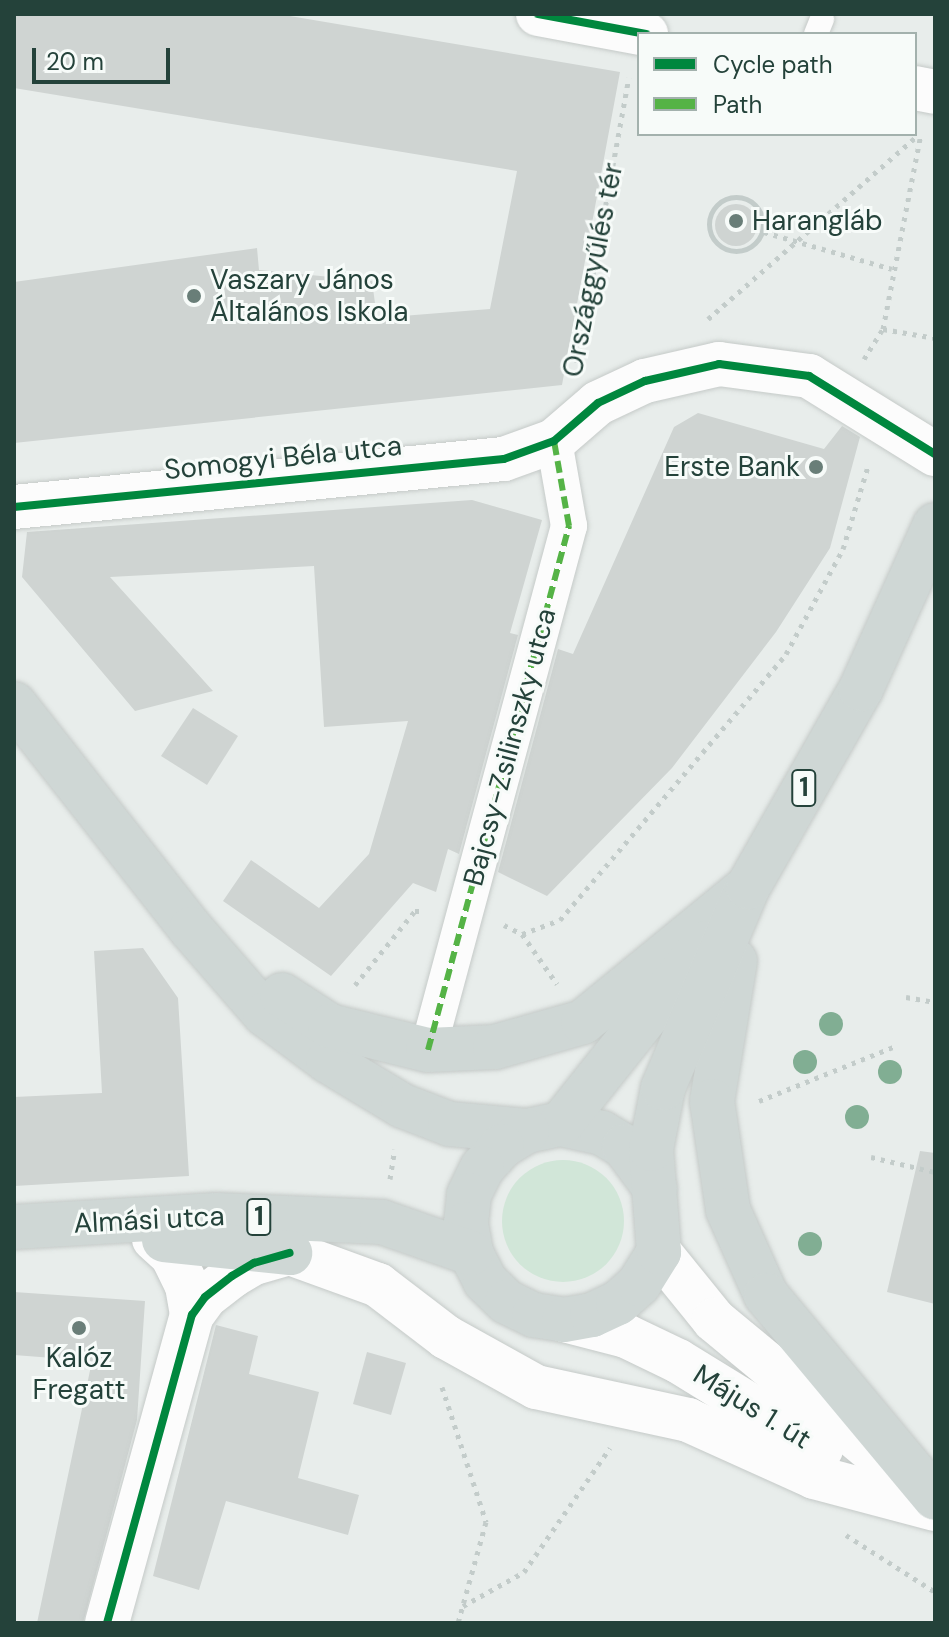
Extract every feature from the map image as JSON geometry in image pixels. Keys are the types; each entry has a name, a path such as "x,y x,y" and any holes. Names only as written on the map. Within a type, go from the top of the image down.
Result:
{"main road":[{"name":"1","path":"748,887 618,1058 544,1128 502,1146 482,1168 469,1195 466,1224 471,1253 485,1281 507,1302 534,1315 564,1320 592,1315 618,1303 639,1284 659,1252 651,1149 663,1088 748,887 861,689 935,525"},
{"name":"1","path":"14,704 191,929 265,1014 328,1061 403,1106 469,1129 544,1128 602,1133 624,1146 655,1188"},
{"name":"1","path":"191,929 330,1026 428,1050 495,1047 583,1022 748,887"},
{"path":"748,887 712,1101 728,1210 766,1295 935,1504"},
{"name":"Almási utca","path":"28,1226 216,1215 382,1222 471,1253"},
{"path":"28,1226 290,1253"}],"street":[{"path":"538,14 637,49"},
{"name":"Országgyűlés tér","path":"554,441 598,403 645,381 719,364 809,376 858,387 935,454"},
{"name":"Somogyi Béla utca","path":"14,507 504,459 554,441"},
{"name":"Bajcsy-Zsilinszky utca","path":"428,1050 569,526 554,441"},
{"path":"154,1239 172,1255 187,1286 192,1315"},
{"name":"Május 1. út","path":"659,1252 714,1320 935,1504"},
{"path":"107,1623 192,1315 205,1297 232,1276 254,1263 290,1253 378,1285 446,1337 536,1387 688,1420 814,1477 935,1504"},
{"name":"Május 1. út","path":"564,1320 626,1336 678,1361 800,1439 935,1504"}],"path":[{"path":"522,934 560,920 786,654 843,549 872,453 858,387 883,329 892,269 921,133 705,321"},
{"path":"727,197 749,199 763,215 764,232 748,251 723,250 709,233 711,212 727,197"},
{"path":"764,232 892,269"},
{"path":"883,329 935,338"},
{"path":"350,992 415,911 466,908"},
{"path":"906,997 935,1002"},
{"path":"751,1104 896,1046"},
{"path":"382,1222 403,1106"},
{"path":"871,1157 935,1172"},
{"path":"438,1376 486,1522 458,1623"}],"green space":[{"path":"563,1160 586,1165 606,1178 619,1198 624,1221 619,1244 606,1264 586,1277 563,1282 540,1277 520,1264 507,1244 502,1221 507,1198 520,1178 540,1165"}],"building":[{"path":"14,14 278,14 620,72 562,385 14,443 14,282 257,248 259,270 372,281 377,318 490,309 517,171 14,88"},
{"name":"Harangláb","path":"736,204 751,210 757,225 751,240 736,246 721,240 715,225 721,210"},
{"path":"698,413 824,449 842,426 860,437 830,548 776,632 672,768 547,896 498,872 558,649 573,654 674,427"},
{"path":"472,500 542,520 510,633 518,635 459,854 448,849 436,892 413,883 331,976 223,901 251,860 319,908 369,854 408,721 324,727 314,566 110,577 213,691 135,711 22,577 27,532"},
{"path":"193,708 238,736 207,785 161,756"},
{"path":"143,948 178,998 189,1176 14,1186 14,1097 102,1093 94,951"},
{"path":"920,1151 935,1153 935,1304 887,1292"},
{"path":"14,1292 145,1301 137,1420 83,1623 37,1623 92,1361 14,1355"},
{"path":"216,1325 258,1336 249,1374 319,1392 298,1478 359,1495 348,1535 226,1501 199,1590 153,1576"},
{"path":"367,1352 406,1363 391,1415 353,1404"}],"marked path":[{"path":"428,1050 569,526 554,441"}],"cycle path":[{"path":"538,14 637,32"},
{"path":"14,507 504,459 554,441 598,403 645,381 719,364 809,376 935,454"},
{"path":"107,1623 192,1315 205,1297 232,1276 254,1263 290,1253"}],"place":[{"name":"Harangláb","path":"736,221"},
{"name":"Vaszary János Általános Iskola","path":"194,296"},
{"name":"Erste Bank","path":"816,467"},
{"name":"Kalóz Fregatt","path":"79,1328"}]}
